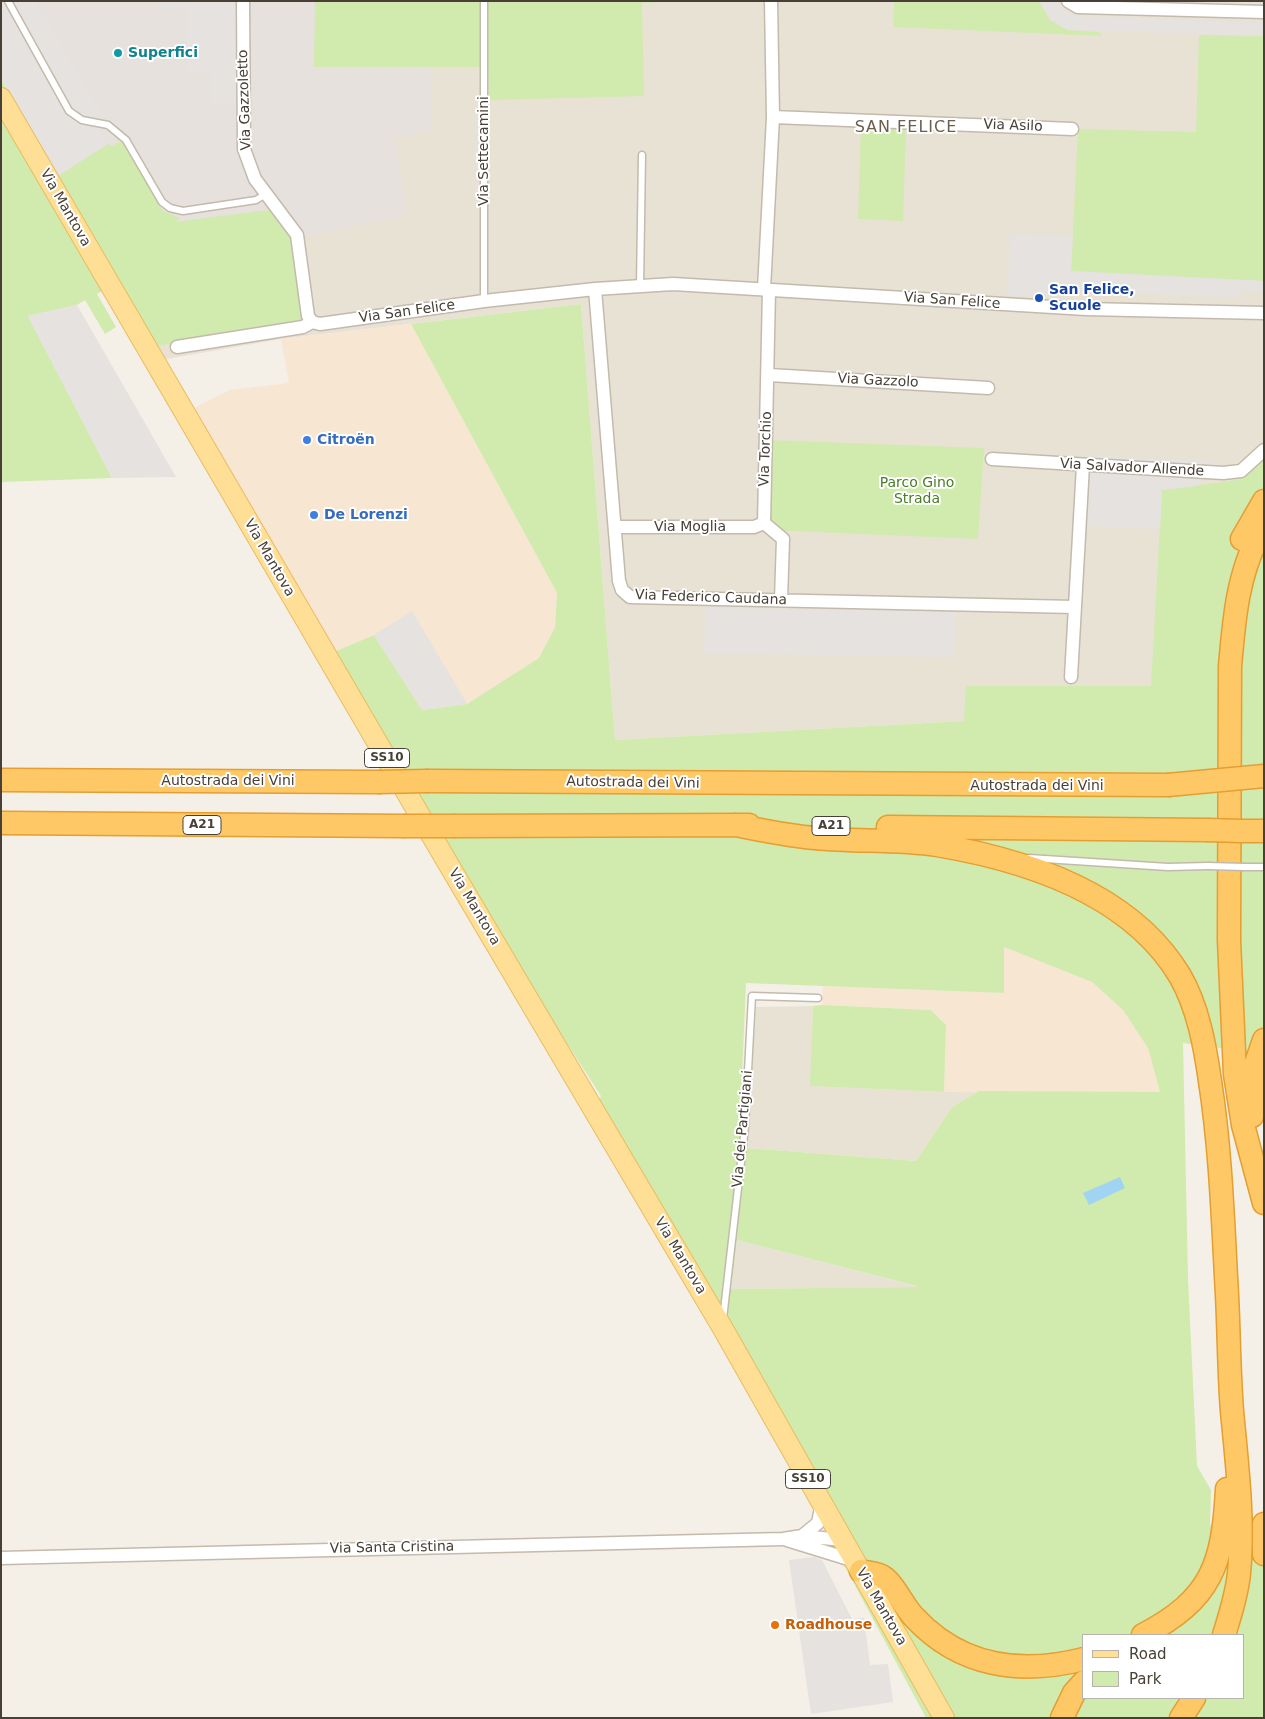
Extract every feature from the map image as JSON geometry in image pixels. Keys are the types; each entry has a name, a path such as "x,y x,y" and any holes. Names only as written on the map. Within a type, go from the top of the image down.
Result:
{"highway":[{"path":"1224,1634 1239,1573 1240,1493 1232,1408 1218,1135 1216,1055 1216,662 1219,627 1229,574 1250,522 1264,501"},
{"path":"1264,526 1244,568 1232,634 1229,705 1229,940 1235,1074 1243,1125 1264,1203"},
{"path":"1168,785 1264,776"},
{"name":"Autostrada dei Vini","path":"1,780 1264,787"},
{"name":"A21","path":"1,823 403,826 735,825 1253,831"},
{"path":"735,825 816,838 904,841 978,854 1019,864 1083,891 1117,910 1147,936 1180,976 1196,1013 1207,1061 1218,1135"},
{"path":"1264,1040 1254,1069 1252,1121 1264,1186"},
{"path":"1145,1634 1188,1607 1204,1588 1218,1559 1226,1500 1232,1408"},
{"path":"1264,1524 1264,1554"},
{"path":"858,1566 883,1577 914,1617 947,1644 983,1660 1005,1666 1036,1668 1082,1659"},
{"path":"1062,1718 1074,1693 1082,1684"},
{"path":"1181,1718 1193,1699"}],"main road":[{"name":"Via Mantova","path":"1,98 448,864 722,1328 944,1718"}],"street":[{"name":"Via Gazzoletto","path":"243,1 244,149 255,179 297,235 308,316 312,322"},
{"name":"Via Torchio","path":"764,523 769,375 767,289 773,117 771,1"},
{"path":"1068,1 1078,7 1264,12"},
{"name":"Via Asilo","path":"773,117 1072,129"},
{"name":"Via San Felice","path":"177,347 303,327 312,322 320,324 484,301 595,289 673,284 1086,309 1264,313"},
{"name":"Via Federico Caudana","path":"595,289 619,581 622,590 630,597 1074,607"},
{"name":"Via Gazzolo","path":"769,375 988,388"},
{"name":"Via Salvador Allende","path":"992,459 1223,473 1241,471 1264,450"},
{"path":"1071,677 1083,465"},
{"path":"764,523 783,539 782,600"},
{"name":"Via Moglia","path":"615,527 754,527 764,523"},
{"path":"802,1536 818,1523 822,1503"},
{"name":"Via Santa Cristina","path":"1,1558 782,1539 802,1536 843,1540"},
{"name":"Via Santa Cristina","path":"782,1539 858,1566"}],"lane":[{"path":"8,1 69,111 82,120 108,125 126,140 162,202 170,208 183,211 256,200 266,194"},
{"name":"Via Settecamini","path":"484,1 484,301"},
{"path":"640,286 642,154"},
{"path":"978,854 1168,867 1264,867"},
{"name":"Via dei Partigiani","path":"722,1328 745,1127 752,996 818,998"}],"shaded area":[{"path":"1,1 1264,1 1264,456 1183,709 615,740 581,304 281,339 161,360"},
{"path":"1,1 315,1 315,67 432,67 432,130 395,138 408,215 295,238 166,223 108,144 1,79"},
{"path":"1,1 36,1 105,118 100,130 108,144 55,178 1,79"},
{"path":"160,1 244,1 247,103 211,104 210,72 187,73 186,8 160,9"},
{"path":"1039,1 1058,1 1069,14 1082,17 1264,22 1264,36 1067,30 1050,20"},
{"path":"1010,234 1073,237 1071,271 1264,281 1264,291 1241,290 1242,298 1064,290 1061,280 1052,280 1050,298 1007,295"},
{"path":"77,305 176,477 112,478 28,316"},
{"path":"411,324 557,593 555,627 539,658 467,704 374,635 336,651 190,410 230,390 289,383 281,339"},
{"path":"1084,455 1214,462 1197,486 1162,490 1160,529 1080,526"},
{"path":"705,608 955,611 954,657 704,653"},
{"path":"412,611 467,704 422,710 374,635"},
{"path":"1004,947 1092,982 1123,1010 1148,1048 1160,1093 944,1092 946,1025 931,1010 822,1005 823,986 1004,993"},
{"path":"813,1006 811,1086 944,1092 979,1091 952,1107 916,1161 747,1148 756,1007"},
{"path":"737,1240 920,1287 731,1289"},
{"path":"814,1557 822,1560 852,1619 864,1618 870,1665 888,1664 893,1702 811,1714 789,1560"}],"green space":[{"path":"315,1 687,1 642,3 644,96 489,100 488,67 314,67"},
{"path":"894,1 1039,1 1057,24 1078,31 1099,32 1102,36 893,27"},
{"path":"1,29 76,164 108,144 112,146 122,141 163,211 180,218 175,222 276,209 295,238 307,325 273,332 153,346 117,282 97,294 116,327 105,334 85,300 77,305 28,316 112,478 1,482 1,79 55,178"},
{"path":"1199,35 1264,36 1264,281 1071,271 1078,129 1196,132"},
{"path":"861,126 906,128 903,221 858,219"},
{"path":"581,304 615,740 964,721 966,686 1151,686 1162,490 1238,480 1264,456 1264,1054 1183,1043 1188,1279 1197,1466 1211,1490 1210,1525 1264,1543 1264,1718 926,1718 830,1539 592,1116 601,1096 463,881 391,755 336,651 374,635 422,710 467,704 539,658 555,627 557,593 411,324","holes":["1004,947 1092,982 1123,1010 1148,1048 1160,1092 979,1091 952,1107 916,1161 747,1148 742,1077 746,983 1004,993","737,1240 917,1286 917,1287 731,1289"]},
{"name":"Parco Gino Strada","path":"767,440 984,448 978,539 768,530"},
{"path":"813,1006 931,1010 946,1025 944,1092 810,1086"}],"water":[{"path":"1120,1177 1125,1188 1089,1205 1083,1193"}],"place":[{"name":"Superfici","path":"118,53"},
{"name":"San Felice, Scuole","path":"1039,298"},
{"name":"Citroën","path":"307,440"},
{"name":"De Lorenzi","path":"314,515"},
{"name":"Roadhouse","path":"775,1625"}],"district":[{"name":"SAN FELICE","path":"906,128"}]}
